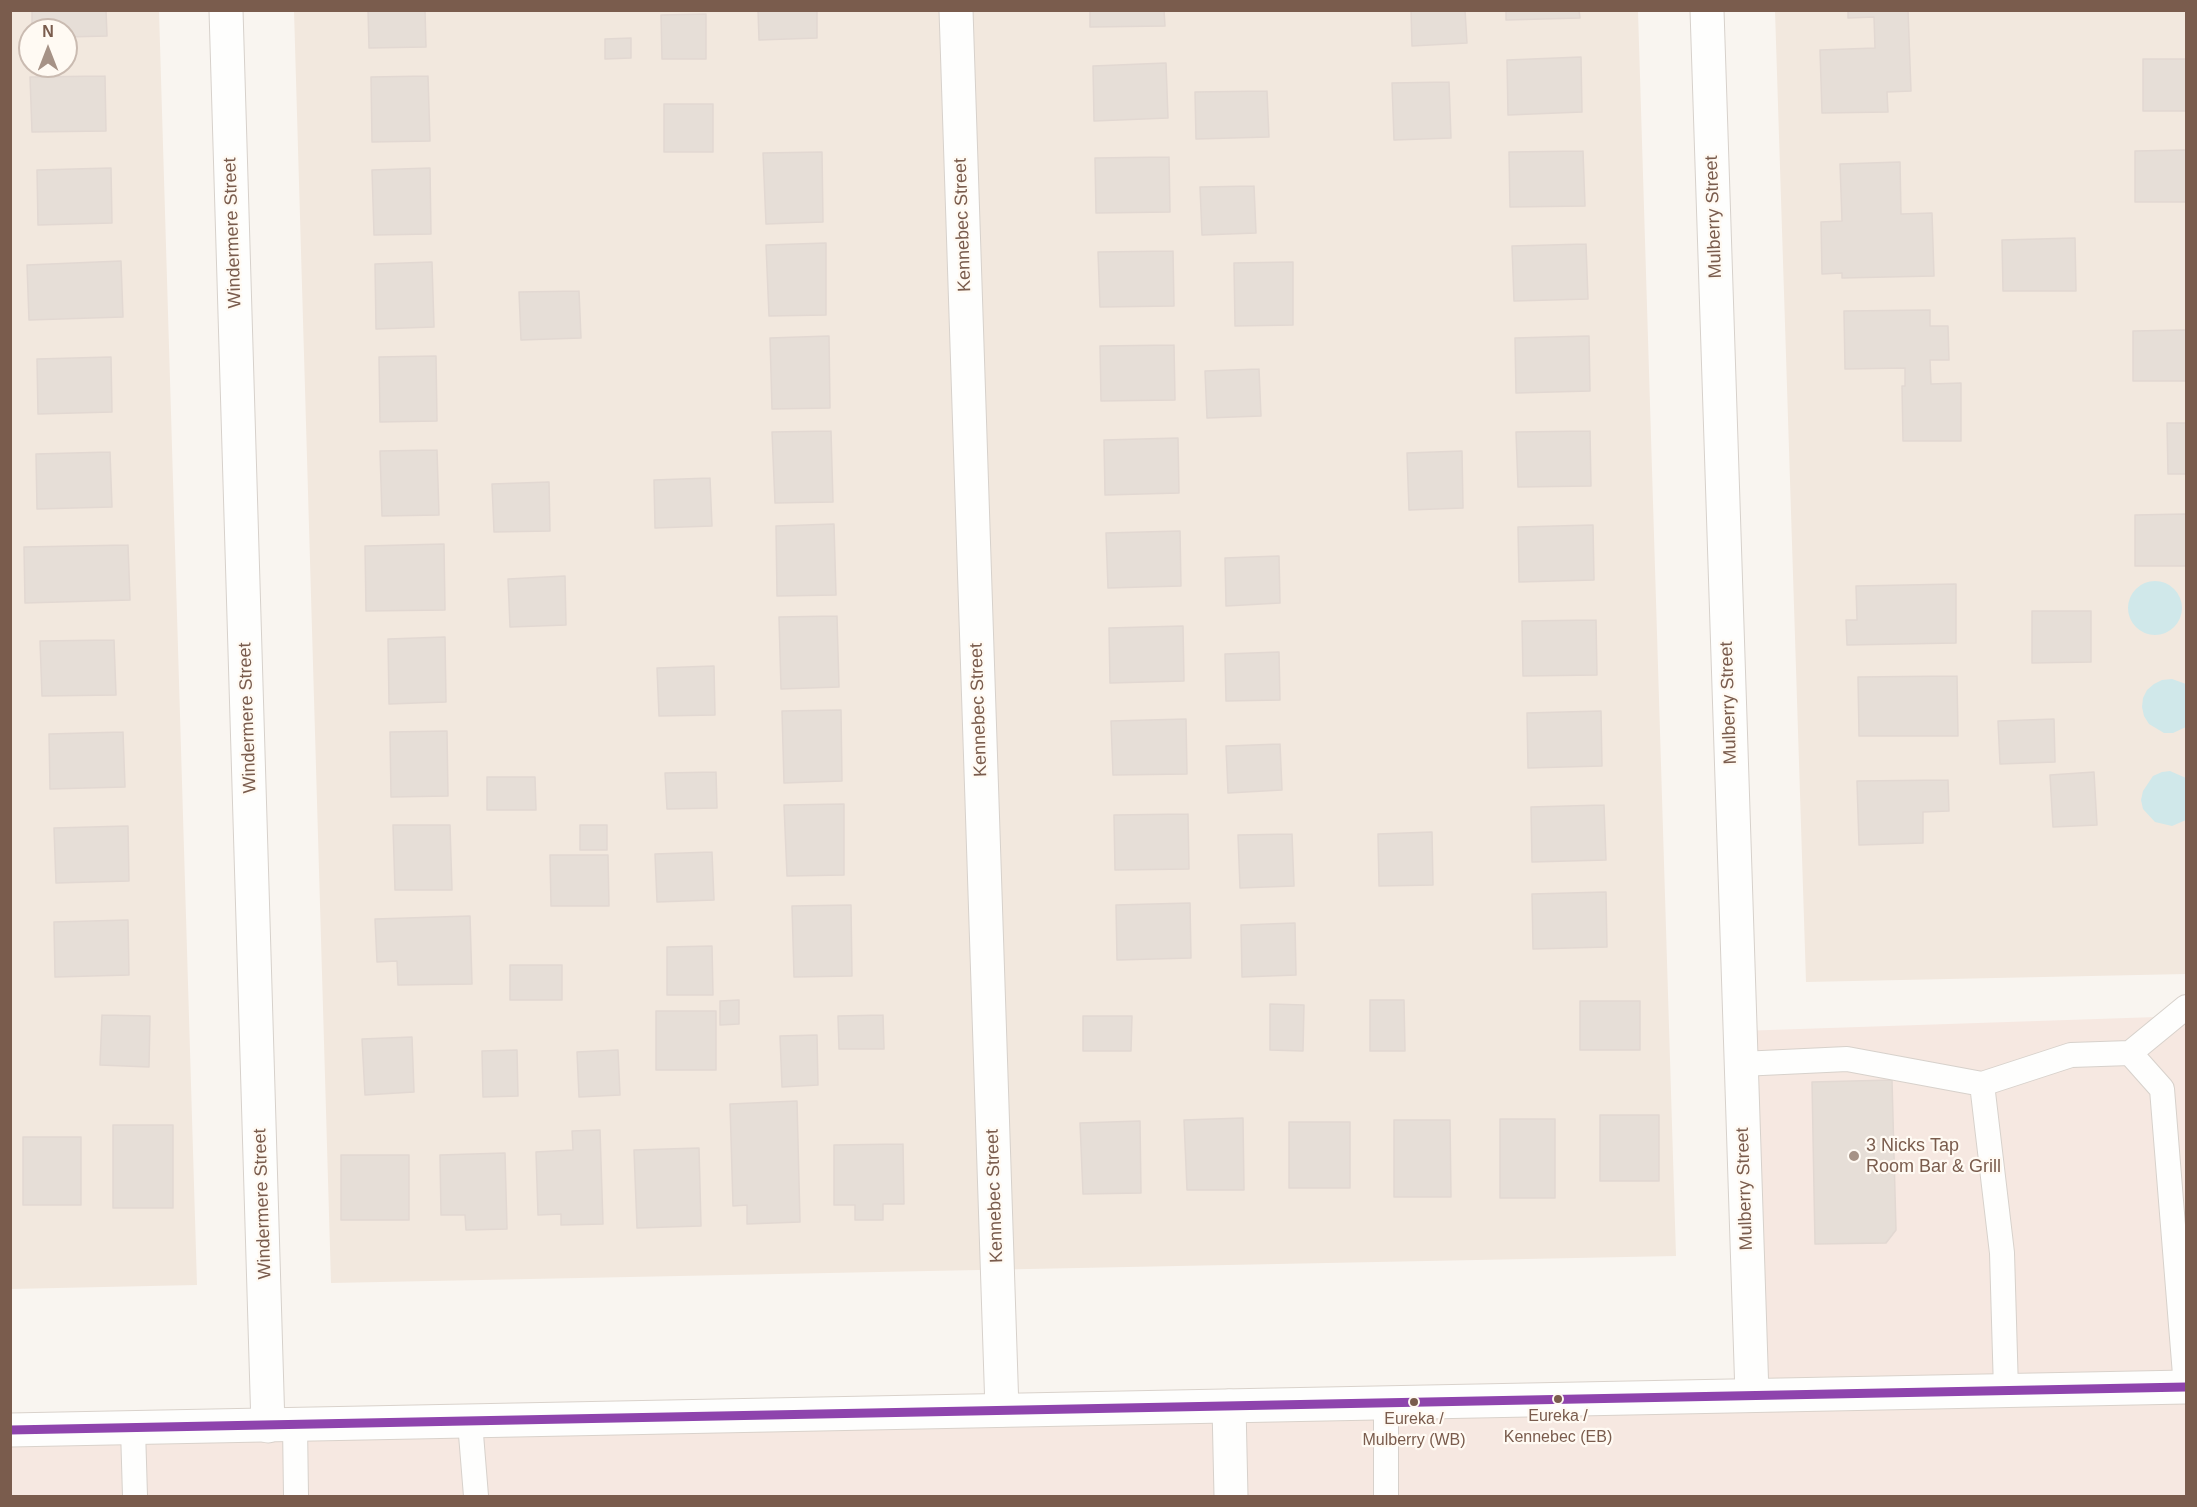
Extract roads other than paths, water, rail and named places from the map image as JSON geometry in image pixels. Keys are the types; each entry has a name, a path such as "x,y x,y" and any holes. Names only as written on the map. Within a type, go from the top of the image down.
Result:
{"street":[{"name":"Windermere Street","path":"226,10 282,1426"},
{"name":"Kennebec Street","path":"956,10 1002,1410"},
{"name":"Mulberry Street","path":"1707,10 1752,1395"},
{"path":"10,1430 2186,1387"},
{"path":"1229,1406 1231,1497"}],"lane":[{"path":"1741,1064 1847,1059 1982,1084 2071,1055 2130,1053 2187,1007"},
{"path":"2130,1053 2162,1089 2186,1387"},
{"path":"1982,1084 2002,1253 2006,1390"},
{"path":"1386,1403 1386,1497"},
{"path":"470,1422 476,1497"},
{"path":"282,1426 296,1497"},
{"path":"133,1429 135,1497"}],"water":[{"path":"2150,581 2160,581 2170,585 2178,593 2182,608 2178,623 2170,631 2160,635 2150,635 2140,631 2132,623 2128,613 2128,603 2132,593 2140,585"},
{"path":"2172,679 2186,684 2186,727 2173,733 2164,733 2149,724 2144,716 2143,698 2154,684"},
{"path":"2170,771 2186,778 2186,820 2172,826 2155,822 2143,809 2141,800 2143,791 2153,776"}],"place":[{"name":"3 Nicks Tap Room Bar & Grill","path":"1854,1156"},
{"name":"Eureka / Kennebec (EB)","path":"1558,1399"},
{"name":"Eureka / Mulberry (WB)","path":"1414,1402"}]}
